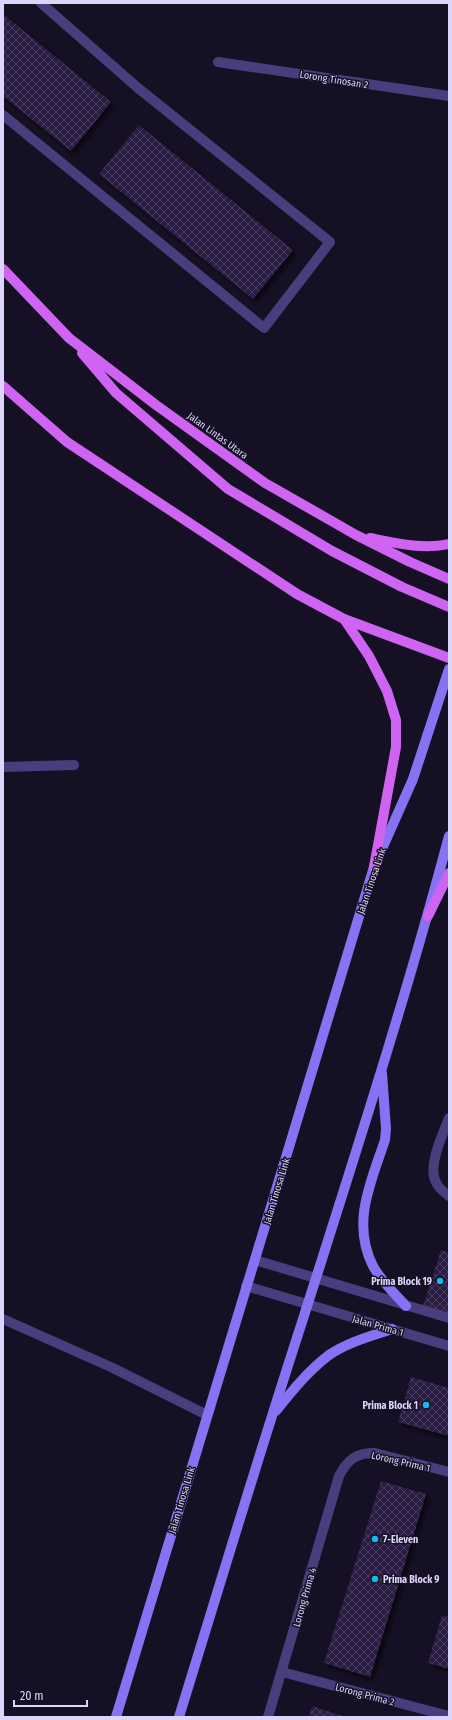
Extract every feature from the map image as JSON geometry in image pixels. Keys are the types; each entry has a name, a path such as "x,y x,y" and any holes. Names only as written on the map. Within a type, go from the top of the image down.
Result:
{"main road":[{"name":"Jalan Lintas Utara","path":"3,269 69,338 156,405 264,483 356,535 410,562 449,579"},
{"path":"69,338 116,394 228,489 332,551 402,587 449,608"},
{"path":"3,386 67,442 297,594 344,619 449,658"},
{"path":"356,535 428,546 449,544"},
{"path":"344,619 369,656 383,684 396,720 396,748 374,868"},
{"name":"Jalan Tinosa Link","path":"116,1717 374,868 413,779 449,669"},
{"path":"179,1717 382,1067 428,916 449,836"},
{"path":"428,916 449,873"},
{"path":"382,1067 386,1129 385,1140 365,1202 362,1227 364,1244 374,1267 406,1306"},
{"path":"272,1416 302,1379 330,1355 357,1341 392,1329"}],"street":[{"path":"3,115 264,328 330,242 138,88 40,3"},
{"name":"Lorong Tinosan 2","path":"218,62 449,96"},
{"path":"3,767 74,765"},
{"path":"449,1118 435,1157 433,1171 435,1182 449,1196"},
{"path":"255,1260 449,1318"},
{"name":"Jalan Prima 1","path":"246,1286 449,1346"},
{"path":"3,1319 113,1368 207,1414"},
{"name":"Lorong Prima 1","path":"339,1476 345,1464 365,1453 375,1453 449,1472"},
{"name":"Lorong Prima 4","path":"268,1717 339,1476"},
{"name":"Lorong Prima 2","path":"282,1672 449,1716"}],"building":[{"path":"3,14 111,102 71,151 3,96"},
{"path":"139,125 293,250 253,299 99,174"},
{"name":"Prima Block 19","path":"441,1250 449,1253 449,1316 422,1309"},
{"name":"Prima Block 1","path":"411,1377 449,1388 449,1436 398,1422"},
{"name":"Prima Block 9","path":"381,1481 426,1494 370,1677 324,1663"},
{"path":"442,1615 449,1617 449,1669 428,1663"},
{"path":"312,1706 346,1717 309,1717"}],"place":[{"name":"Prima Block 19","path":"440,1281"},
{"name":"Prima Block 1","path":"426,1405"},
{"name":"7-Eleven","path":"375,1539"},
{"name":"Prima Block 9","path":"375,1579"}]}
